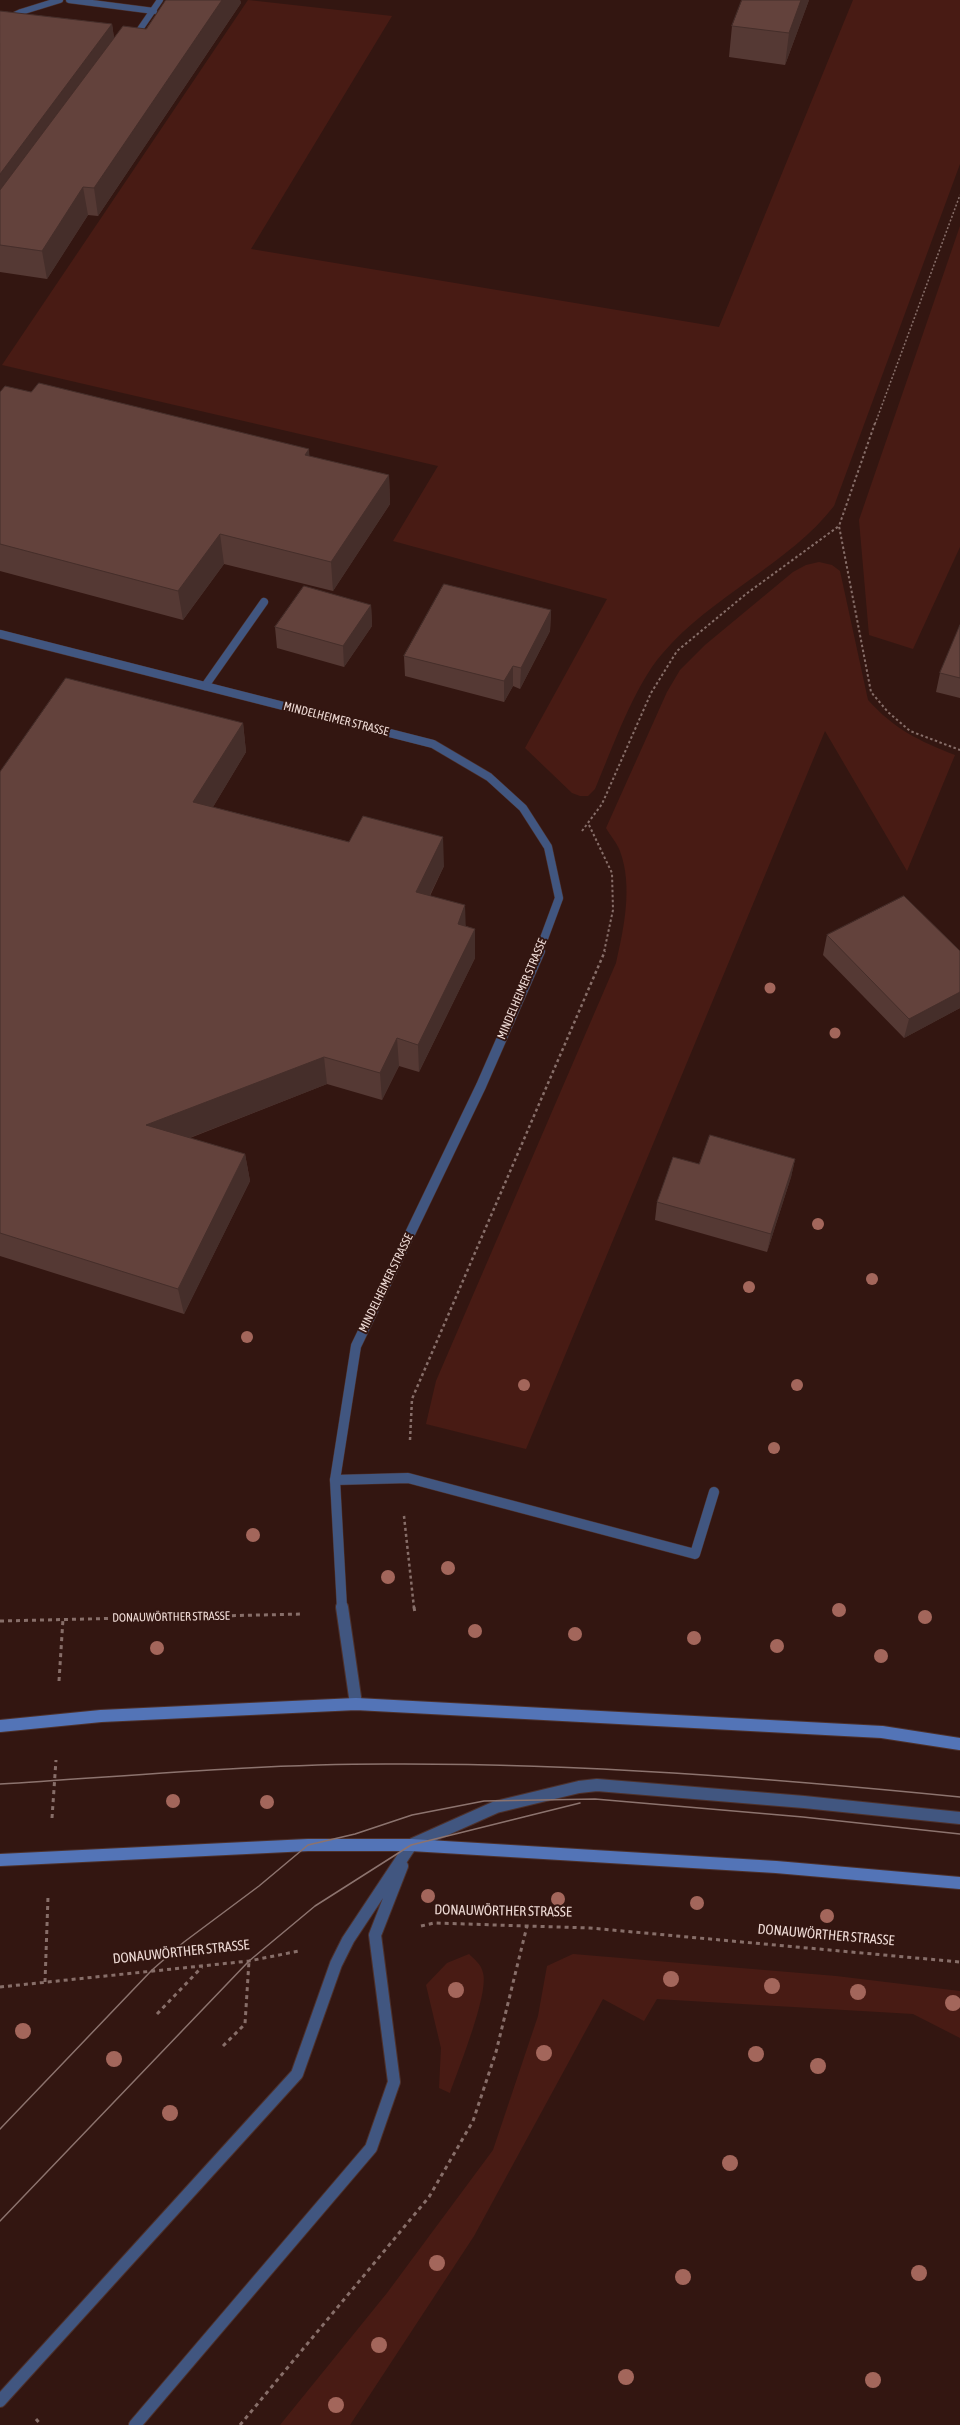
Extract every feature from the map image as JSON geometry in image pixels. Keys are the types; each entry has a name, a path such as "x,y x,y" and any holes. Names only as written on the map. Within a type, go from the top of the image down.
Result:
{"main road":[{"path":"0,1726 57,1720 356,1704 882,1732 960,1744"},
{"path":"0,1860 308,1845 411,1845 776,1867 960,1883"}],"street":[{"path":"0,22 21,12 60,0"},
{"path":"69,0 154,11"},
{"path":"131,42 154,11 160,0"},
{"path":"206,686 264,602"},
{"name":"MINDELHEIMER STRASSE","path":"0,634 434,744 489,777 523,808 548,848 559,898 536,961 481,1086 356,1346 336,1480 342,1614 356,1704"},
{"path":"336,1480 408,1478 695,1554 714,1492"},
{"path":"0,2401 297,2074 336,1964 348,1940 411,1845 496,1807 579,1786 597,1785 804,1802 960,1818"},
{"path":"136,2425 371,2148 394,2082 374,1935 411,1845"}],"path":[{"path":"960,195 896,365 839,526 871,692 888,712 910,731 960,750"},
{"path":"548,848 574,839 589,825 602,804 651,693 677,651 746,594 839,526"},
{"path":"415,1613 403,1523 408,1478 412,1399 604,954 613,910 612,873 589,825"},
{"name":"DONAUWÖRTHER STRASSE","path":"0,1621 342,1614"},
{"path":"45,1982 49,1857 63,1619"},
{"name":"DONAUWÖRTHER STRASSE","path":"374,1935 434,1923 590,1928 960,1962"},
{"path":"240,2425 429,2197 473,2121 496,2052 527,1926"},
{"name":"DONAUWÖRTHER STRASSE","path":"0,1987 249,1961 348,1940"},
{"path":"223,2046 245,2024 249,1961"},
{"path":"158,2014 203,1966"}],"shaded area":[{"path":"248,0 392,16 251,249 719,327 853,0 960,0 960,164 834,506 816,527 773,563 703,615 682,633 662,654 652,667 633,700 624,718 595,789 588,796 580,796 572,793 525,748 607,599 393,541 438,466 2,365"},
{"path":"960,226 960,547 913,649 869,635 859,520"},
{"path":"819,562 832,565 840,571 868,700 888,719 908,733 930,745 955,755 907,871 825,731 526,1449 426,1424 436,1381 616,963 626,907 626,878 620,851 606,828 667,692 680,670 705,645 793,572 806,565"},
{"path":"469,1954 481,1967 484,1983 482,1997 466,2050 450,2093 439,2088 441,2048 426,1985 447,1963"},
{"path":"573,1954 836,1976 960,1991 960,2038 913,2014 657,1999 644,2021 603,1999 474,2236 350,2425 280,2425 387,2293 493,2150 538,2016 547,1966"}],"building":[{"path":"166,0 222,0 94,188 83,187 42,251 0,245 0,190 123,26 146,29"},
{"path":"742,0 801,0 789,33 732,26"},
{"path":"0,11 112,24 0,174"},
{"path":"39,383 309,449 305,455 389,475 331,562 220,534 178,591 0,544 0,392 5,386 31,392"},
{"path":"444,584 551,610 521,668 513,666 504,681 404,656"},
{"path":"304,586 371,605 343,646 275,627"},
{"path":"960,625 960,678 940,673"},
{"path":"66,678 243,723 193,802 349,842 363,816 443,837 416,892 465,905 458,924 475,929 418,1045 397,1038 380,1073 324,1057 146,1125 245,1154 178,1289 0,1233 0,772"},
{"path":"904,896 960,951 960,992 909,1019 827,935"},
{"path":"710,1135 795,1159 771,1234 657,1202 673,1157 699,1164"}],"tram line":[{"path":"0,1784 289,1766 458,1764 673,1773 960,1797"},
{"path":"0,2129 152,1970 184,1942 259,1886 308,1845 355,1834 412,1815 484,1801 595,1799 803,1817 960,1834"},
{"path":"0,2221 249,1961 315,1906 411,1845 580,1803"}]}
